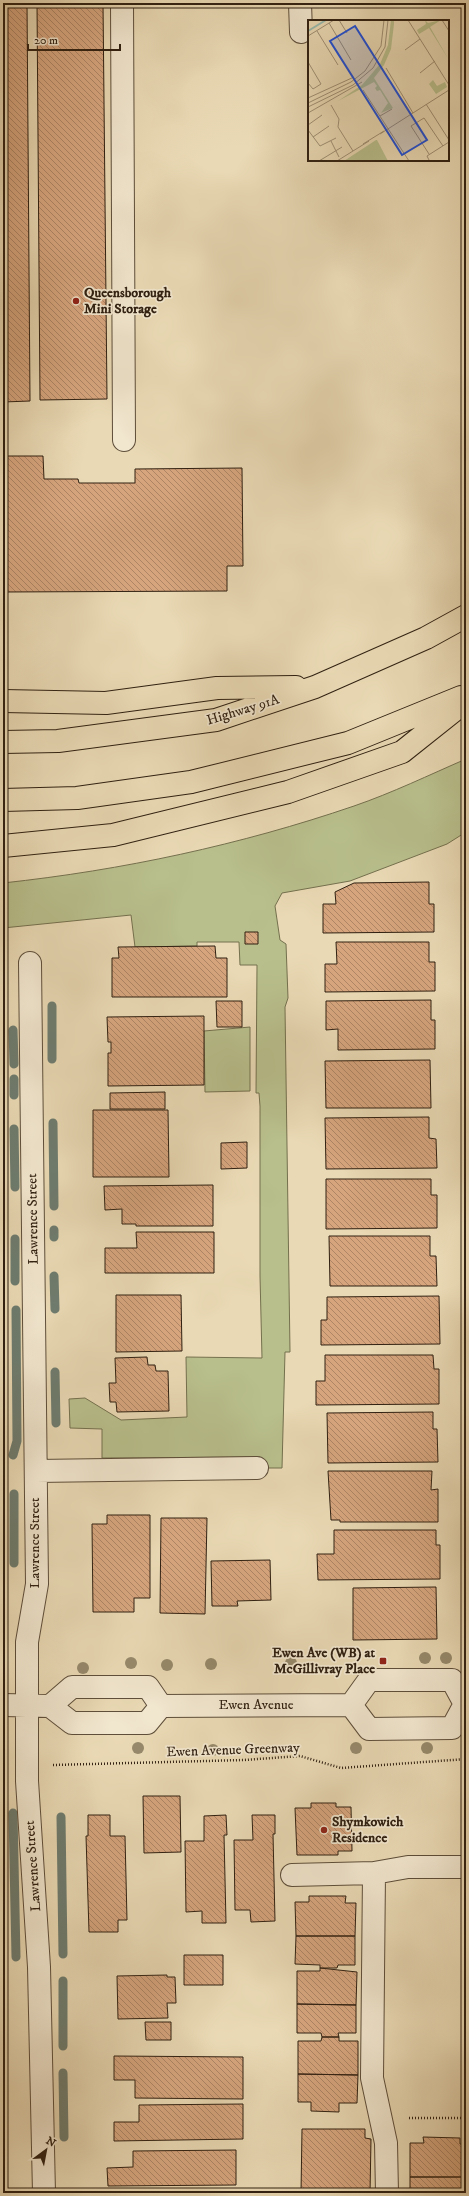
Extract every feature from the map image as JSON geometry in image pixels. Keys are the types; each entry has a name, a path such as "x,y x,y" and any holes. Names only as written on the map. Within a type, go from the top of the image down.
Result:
{"highway":[{"name":"Highway 91A","path":"3,742 58,741 216,720 315,687 426,638 466,616"},
{"path":"3,701 106,703 216,688 315,687"},
{"path":"3,800 77,798 192,782 348,743 466,694"},
{"path":"3,846 113,835 288,792 402,752 466,701"}],"street":[{"path":"122,3 124,440"},
{"path":"300,3 301,32"},
{"name":"Lawrence Street","path":"30,963 37,1584 27,1642 27,1781 39,1967 44,2193"},
{"path":"36,1472 257,1468"},
{"path":"369,1680 452,1680 466,1704 452,1728 369,1729 351,1704 369,1680"},
{"path":"3,1705 50,1706 72,1723 147,1723 162,1706 148,1687 72,1687 50,1706"},
{"name":"Ewen Avenue","path":"162,1706 351,1704"},
{"path":"292,1875 374,1873 408,1868 466,1867"},
{"path":"374,1873 372,2078 386,2143 386,2193"}],"path":[{"name":"Ewen Avenue Greenway","path":"48,1765 244,1760 300,1756 341,1768 466,1759"},
{"path":"381,2118 466,2118"}],"green space":[{"path":"466,759 466,832 447,844 350,881 282,893 275,906 280,940 286,944 288,998 285,1007 290,1352 285,1352 282,1468 265,1468 260,1457 102,1458 102,1429 70,1428 69,1399 85,1398 121,1420 187,1417 186,1357 262,1358 260,1276 260,1106 259,1093 256,1093 257,965 240,965 239,942 197,942 197,946 135,947 131,915 3,928 3,883 48,878 137,863 268,833 368,801"},
{"path":"250,1027 250,1091 205,1092 204,1031"}],"building":[{"path":"3,3 27,3 30,401 3,402"},
{"path":"37,3 103,3 107,399 40,400"},
{"path":"3,456 43,456 44,479 78,479 79,483 135,483 135,469 242,468 243,566 227,566 227,591 3,592"},
{"path":"429,882 429,904 434,904 434,932 323,933 323,904 336,904 335,892 354,883"},
{"path":"245,932 258,932 258,944 245,944"},
{"path":"336,942 429,942 429,962 435,962 435,991 325,992 325,964 337,964"},
{"path":"215,946 216,958 227,958 227,997 112,997 112,958 119,958 118,947"},
{"path":"431,1000 431,1020 435,1020 435,1049 338,1050 338,1029 326,1030 326,1001"},
{"path":"216,1001 242,1001 242,1027 217,1027"},
{"path":"204,1016 204,1085 108,1086 108,1053 111,1053 111,1042 108,1042 107,1017"},
{"path":"430,1060 431,1108 326,1108 325,1061"},
{"path":"165,1092 165,1109 110,1109 110,1093"},
{"path":"93,1110 168,1110 169,1177 93,1177"},
{"path":"429,1117 429,1138 436,1139 437,1168 326,1169 325,1118"},
{"path":"247,1142 247,1168 221,1169 221,1143"},
{"path":"326,1179 431,1179 431,1195 437,1195 437,1228 326,1229"},
{"path":"213,1185 213,1226 136,1226 136,1224 122,1224 122,1209 105,1210 104,1186"},
{"path":"136,1232 214,1232 214,1273 105,1273 105,1248 137,1248"},
{"path":"329,1236 430,1236 430,1256 436,1256 437,1286 330,1286"},
{"path":"116,1295 181,1295 182,1351 116,1352"},
{"path":"439,1296 440,1344 321,1345 321,1320 327,1320 327,1297"},
{"path":"325,1355 433,1355 434,1369 439,1369 439,1404 316,1405 316,1381 325,1381"},
{"path":"147,1357 148,1365 155,1365 156,1371 168,1371 169,1411 117,1412 116,1402 110,1402 109,1383 116,1383 115,1358"},
{"path":"433,1412 433,1429 437,1429 438,1462 328,1463 327,1413"},
{"path":"328,1471 432,1471 431,1490 438,1489 438,1522 340,1522 340,1520 331,1520"},
{"path":"107,1515 150,1515 150,1598 134,1598 134,1612 93,1612 92,1524 107,1524"},
{"path":"161,1518 207,1518 205,1614 160,1613"},
{"path":"334,1530 436,1530 436,1545 440,1545 440,1579 318,1580 317,1554 334,1554"},
{"path":"270,1560 271,1600 237,1601 238,1606 212,1606 211,1561"},
{"path":"436,1587 437,1639 353,1640 353,1588"},
{"path":"143,1796 180,1796 181,1852 144,1853"},
{"name":"Shymkowich Residence","path":"311,1803 336,1803 336,1807 351,1807 352,1851 338,1851 338,1855 297,1855 295,1808 311,1808"},
{"path":"88,1815 110,1815 110,1836 125,1836 127,1920 118,1920 118,1932 89,1932 86,1836 88,1836"},
{"path":"226,1815 227,1835 224,1835 226,1923 202,1923 202,1911 186,1912 185,1841 204,1841 204,1816"},
{"path":"252,1815 275,1815 275,1834 273,1834 275,1921 251,1922 250,1910 235,1910 234,1840 253,1840"},
{"path":"309,1896 346,1896 345,1903 356,1903 355,1936 296,1936 295,1902 309,1902"},
{"path":"296,1936 355,1936 355,1965 338,1965 337,1968 320,1968 320,1965 295,1964"},
{"path":"184,1955 223,1955 223,1985 184,1985"},
{"path":"320,1968 357,1972 356,2005 297,2004 297,1971 320,1971"},
{"path":"167,1975 167,1977 175,1977 176,2003 167,2003 168,2018 118,2019 117,1976"},
{"path":"297,2004 356,2005 356,2033 338,2033 339,2037 322,2037 321,2033 297,2033"},
{"path":"145,2022 171,2022 171,2040 146,2040"},
{"path":"322,2037 339,2037 339,2041 358,2041 358,2075 298,2074 298,2041 321,2041"},
{"path":"114,2056 243,2057 243,2099 135,2098 135,2080 114,2080"},
{"path":"298,2074 358,2075 357,2103 339,2103 339,2112 311,2111 311,2102 298,2102"},
{"path":"243,2104 243,2139 114,2141 114,2122 139,2122 139,2105"},
{"path":"302,2129 365,2129 365,2138 371,2139 370,2193 301,2193"},
{"path":"423,2137 460,2138 460,2144 466,2144 466,2177 410,2177 410,2143 424,2143"},
{"path":"236,2150 236,2185 108,2186 107,2168 133,2167 133,2151"},
{"path":"410,2177 466,2177 466,2193 410,2193"}],"waterway":[{"path":"52,1006 52,1059"},
{"path":"13,1030 14,1064"},
{"path":"14,1079 14,1095"},
{"path":"53,1123 54,1206"},
{"path":"14,1129 15,1187"},
{"path":"54,1230 54,1237"},
{"path":"15,1239 15,1281"},
{"path":"54,1276 55,1309"},
{"path":"13,1455 17,1441 16,1310"},
{"path":"55,1372 56,1423"},
{"path":"14,1494 14,1563"},
{"path":"13,1813 16,1957"},
{"path":"61,1817 63,1954"},
{"path":"63,1981 63,2046"},
{"path":"63,2073 64,2137"}],"place":[{"name":"Queensborough Mini Storage","path":"76,301"},
{"name":"Ewen Ave (WB) at McGillivray Place","path":"383,1661"},
{"name":"Shymkowich Residence","path":"324,1830"}]}
